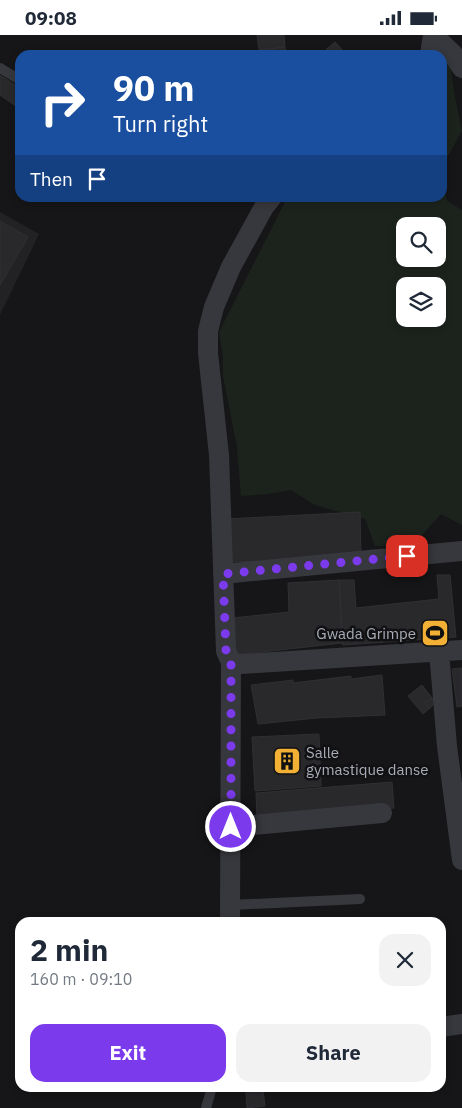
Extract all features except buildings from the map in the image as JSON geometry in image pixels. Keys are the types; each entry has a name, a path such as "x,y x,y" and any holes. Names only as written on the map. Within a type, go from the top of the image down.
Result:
{"street":[{"path":"431,50 433,35"},
{"path":"433,35 453,54 462,68"},
{"path":"230,914 231,662 226,651 219,455 208,353 208,331 214,307 231,267 268,202"},
{"path":"223,574 462,551"},
{"path":"231,662 241,665 462,650"},
{"path":"439,651 447,746 462,860"},
{"path":"231,827 382,813"},
{"path":"446,1026 462,1024"}],"lane":[{"path":"0,68 15,77"},
{"path":"230,914 360,899"},
{"path":"206,1108 211,1092"}],"shaded area":[{"path":"447,57 449,58 462,131 447,158"},
{"path":"447,201 462,210 462,525 441,514 411,547 375,546 365,519 315,505 291,490 241,496 237,447 223,376 223,357 219,332 285,202"},
{"path":"0,212 39,234 0,315"}],"place":[{"name":"Gwada Grimpe","path":"435,633"},
{"name":"Salle gymastique danse","path":"287,761"}],"route":[{"path":"231,827 231,662 226,651 223,574 407,556"}]}
